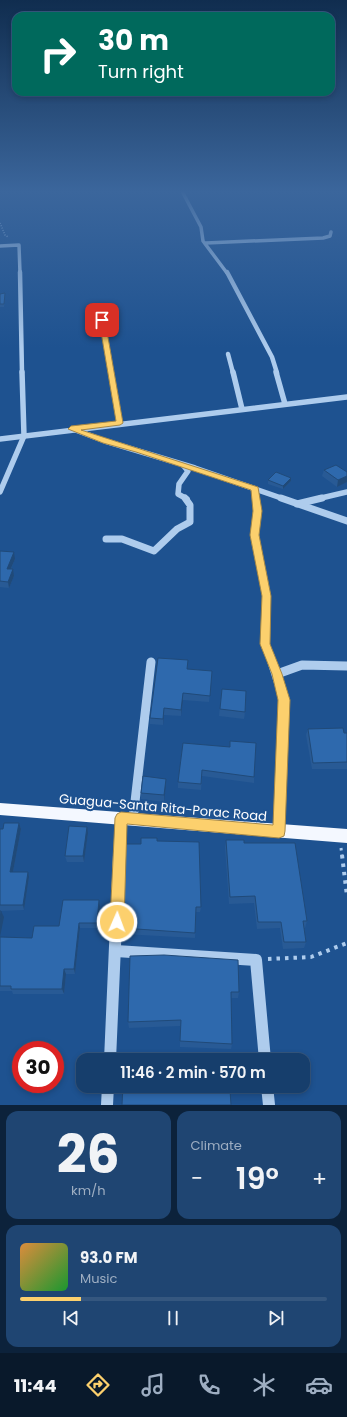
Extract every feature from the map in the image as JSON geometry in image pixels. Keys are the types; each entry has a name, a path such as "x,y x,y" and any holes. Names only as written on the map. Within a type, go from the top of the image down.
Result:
{"main road":[{"name":"Guagua-Santa Rita-Porac Road","path":"0,809 343,836"}],"street":[{"path":"0,246 19,245 24,436 0,492"},
{"path":"207,245 225,269 272,357 285,404"},
{"path":"100,306 120,423"},
{"path":"228,354 242,409"},
{"path":"0,439 120,423 347,397"},
{"path":"71,429 255,489 347,521"},
{"path":"106,539 122,539 154,551 177,529 190,522 190,505 187,499 179,496 178,494 179,484 188,471 182,465"},
{"path":"255,489 257,511 254,535 266,596 265,644 277,674 284,700 279,831"},
{"path":"297,504 347,492"},
{"path":"110,1053 116,951 127,819 151,662"},
{"path":"277,674 290,666 308,664 347,666"},
{"path":"116,951 256,960 264,1053"},
{"path":"108,1093 108,1105"},
{"path":"267,1093 268,1105"}],"path":[{"path":"343,836 347,896"},
{"path":"256,960 311,957 347,943"}],"building":[{"path":"5,293 4,304 0,304 0,294"},
{"path":"336,465 347,472 347,476 338,480 324,470"},
{"path":"276,472 291,478 283,486 268,480"},
{"path":"0,551 14,552 7,569 13,569 8,582 0,581"},
{"path":"158,658 188,660 187,669 212,671 210,696 183,693 181,710 164,708 163,719 150,718"},
{"path":"222,689 246,691 245,712 220,709"},
{"path":"343,728 344,733 347,733 347,762 313,763 308,729"},
{"path":"230,741 256,743 254,777 202,770 201,784 178,782 183,743 230,747"},
{"path":"143,776 166,779 164,795 141,793"},
{"path":"4,823 19,823 10,872 28,872 23,905 0,905 0,829 3,829"},
{"path":"69,826 87,827 83,856 65,856"},
{"path":"141,838 157,838 157,841 199,842 201,907 196,907 195,933 122,928 126,844 141,844"},
{"path":"226,840 244,840 244,843 295,843 307,921 303,921 306,942 284,942 281,922 258,922 255,896 230,897"},
{"path":"63,900 99,900 97,923 79,923 74,969 64,969 62,989 11,989 11,986 0,986 0,937 32,938 34,926 59,926"},
{"path":"164,955 238,960 239,992 231,992 232,1044 180,1041 181,1020 128,1022 130,956"},
{"path":"123,1093 230,1093 231,1105 122,1105"}],"route":[{"path":"102,320 120,423 71,429 105,441 195,468 255,489 257,511 254,535 266,596 265,644 277,674 284,700 279,831 121,818 117,922"}]}
